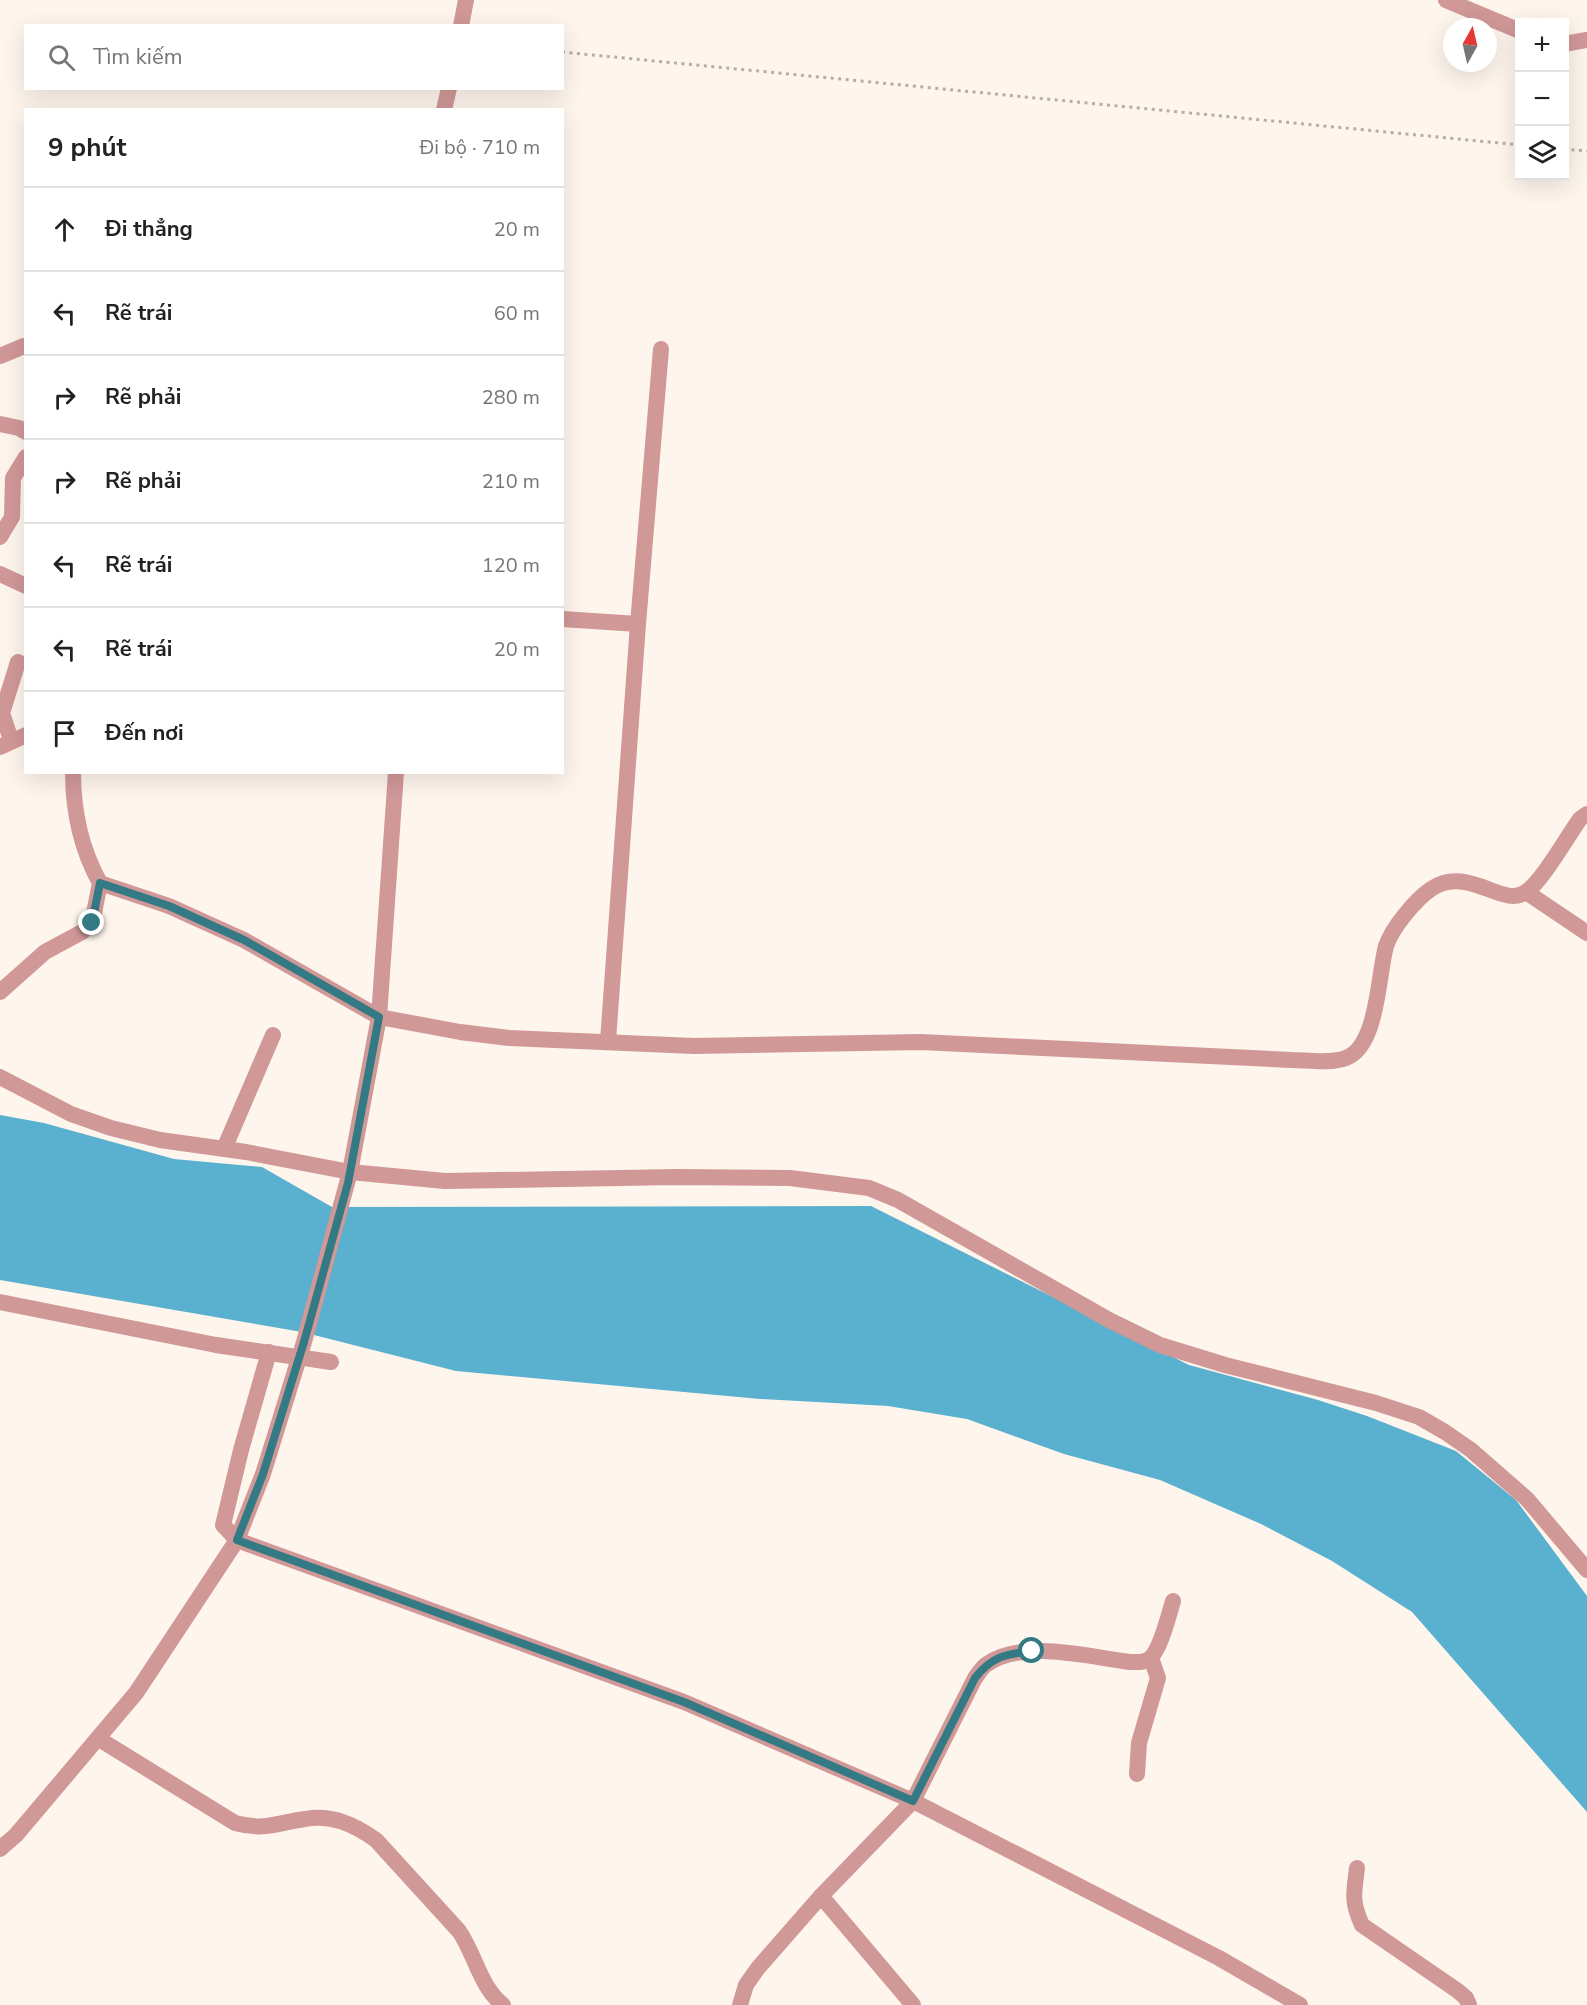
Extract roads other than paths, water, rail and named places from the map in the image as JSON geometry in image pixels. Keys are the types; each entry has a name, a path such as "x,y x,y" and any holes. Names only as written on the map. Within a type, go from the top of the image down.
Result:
{"street":[{"path":"461,23 466,0"},
{"path":"1446,0 1515,29"},
{"path":"1569,43 1587,40"},
{"path":"444,108 449,90"},
{"path":"0,356 24,346"},
{"path":"608,1041 638,624 661,349"},
{"path":"0,424 24,431"},
{"path":"0,537 12,517 13,478 24,460"},
{"path":"0,574 24,585"},
{"path":"564,620 638,624"},
{"path":"12,741 2,713 18,662"},
{"path":"0,992 45,952 82,932 92,923 100,883 80,840 73,774"},
{"path":"0,1849 16,1835 136,1693 237,1540 263,1474 304,1342 349,1177 379,1017 396,774"},
{"path":"100,883 169,906 226,932 379,1017 460,1032 509,1038 694,1046 921,1042 1279,1060 1344,1059 1356,1053 1365,1037 1375,1010 1387,945 1396,927 1423,895 1434,887 1454,880 1508,896 1519,896 1526,892 1580,819 1587,814"},
{"path":"1526,892 1587,933"},
{"path":"224,1149 273,1035"},
{"path":"0,1077 70,1114 111,1128 160,1140 224,1149 349,1177 445,1181 676,1177 790,1178 869,1188 898,1200 1160,1346 1376,1403 1419,1417 1471,1450 1527,1499 1587,1570"},
{"path":"0,1302 216,1345 331,1362"},
{"path":"270,1352 241,1450 223,1526 237,1540 684,1702 913,1801 1209,1953 1300,2005"},
{"path":"740,2005 742,1994 751,1977 821,1896 913,1801 975,1678 985,1665 1010,1654 1032,1651 1140,1662 1151,1658 1156,1650 1173,1601"},
{"path":"1137,1774 1138,1743 1158,1678 1151,1658"},
{"path":"99,1739 235,1823 258,1828 306,1818 323,1818 345,1822 361,1830 384,1849 459,1931 492,1995 503,2005"},
{"path":"1357,1868 1353,1897 1354,1908 1362,1925 1458,1991 1466,1998 1469,2005"},
{"path":"821,1896 914,2005"}],"water":[{"path":"0,1115 44,1123 174,1159 262,1167 332,1207 871,1206 1189,1365 1318,1400 1367,1416 1456,1451 1516,1500 1587,1596 1587,1812 1412,1612 1332,1561 1261,1524 1160,1480 1064,1454 967,1419 888,1406 760,1399 456,1371 302,1332 0,1280"}]}
